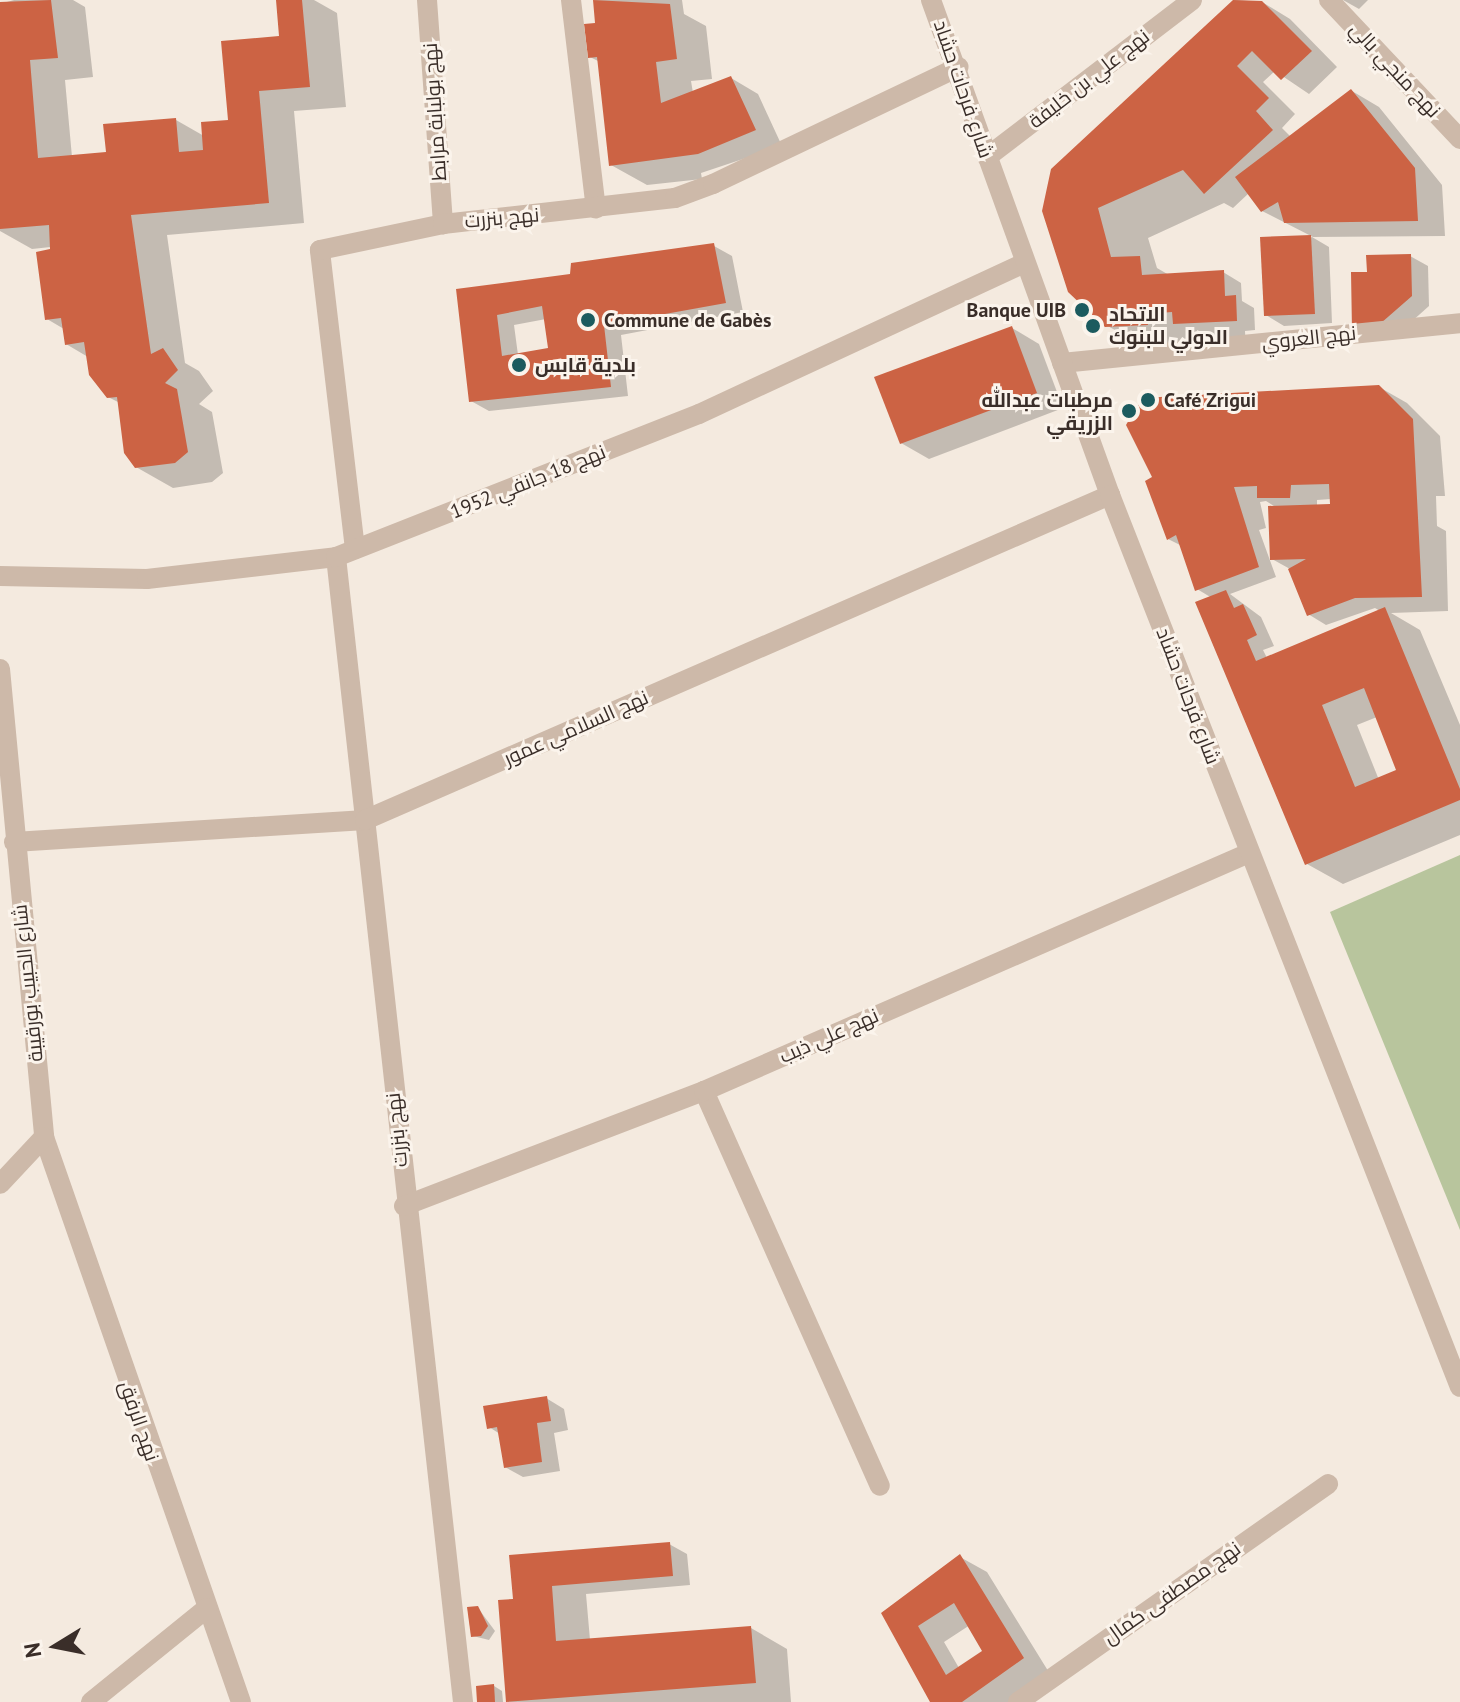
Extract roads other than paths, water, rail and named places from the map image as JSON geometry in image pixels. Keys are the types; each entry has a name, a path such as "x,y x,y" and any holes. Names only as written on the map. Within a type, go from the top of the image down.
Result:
{"street":[{"name":"نهج بولبابة مرابط","path":"427,0 443,224"},
{"path":"571,0 596,209"},
{"name":"شارع فرحات حشاد","path":"931,0 958,67 1024,263 1110,495 1460,1387"},
{"name":"نهج علي بن خليفة","path":"987,157 1192,0"},
{"name":"نهج منجي بالي","path":"1329,0 1460,139"},
{"name":"نهج بنزرت","path":"355,549 320,250 443,224 675,198 713,184 958,67"},
{"name":"نهج 18 جانفي 1952","path":"0,576 147,579 336,557 699,414 1024,263"},
{"name":"نهج العروي","path":"1062,363 1460,323"},
{"name":"نهج السلامي عمور","path":"14,842 365,820 1110,495"},
{"name":"نهج بنزرت","path":"336,557 404,1206 463,1702"},
{"name":"شارع الحبيب بورقيبة","path":"0,669 4,747 44,1137"},
{"name":"نهج علي ذيب","path":"404,1206 704,1091 1249,853"},
{"path":"704,1091 880,1486"},
{"path":"0,1184 44,1137"},
{"name":"نهج الرفق","path":"44,1137 241,1702"},
{"name":"نهج مصطفى كمال","path":"1018,1702 1328,1484"},
{"path":"91,1702 207,1608"}],"place":[{"name":"Banque UIB","path":"1082,310"},
{"name":"Commune de Gabès","path":"588,320"},
{"name":"الاتحاد الدولي للبنوك","path":"1093,326"},
{"name":"بلدية قابس","path":"519,365"},
{"name":"Café Zrigui","path":"1148,400"},
{"name":"مرطبات عبدالله الزريقي","path":"1129,411"}]}
